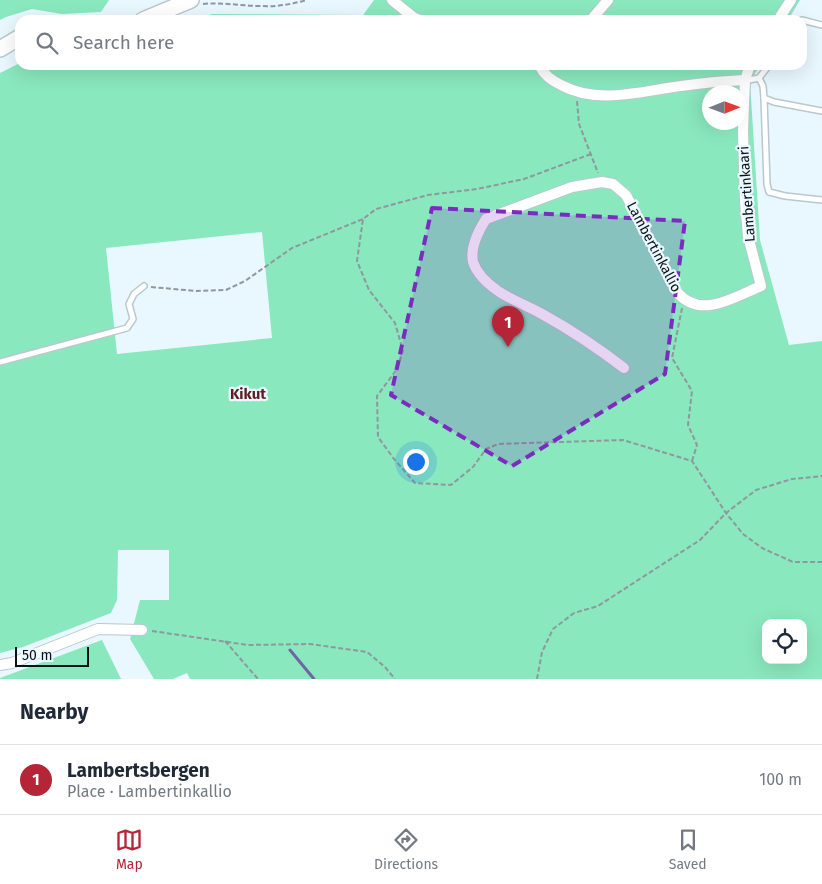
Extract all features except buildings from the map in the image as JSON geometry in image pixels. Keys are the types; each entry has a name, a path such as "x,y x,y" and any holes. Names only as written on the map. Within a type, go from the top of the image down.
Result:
{"street":[{"path":"392,0 411,15"},
{"path":"595,15 608,0"},
{"path":"781,15 791,0"},
{"path":"150,15 164,5 197,2"},
{"path":"0,49 15,40"},
{"path":"542,70 547,77 576,92 592,96 611,96 746,78"},
{"name":"Lambertinkaari","path":"748,70 746,78 743,131 745,201 748,236 760,286"},
{"path":"602,182 572,187 486,219 479,230 474,246 473,261 480,274 499,292 567,328 603,351 624,368"},
{"name":"Lambertinkallio","path":"602,182 613,184 626,195 672,284 683,300 698,306 710,306 760,286"},
{"path":"0,665 12,663 98,629 142,630"}],"lane":[{"path":"807,22 822,25"},
{"path":"746,78 749,80 759,78 765,70"},
{"path":"759,78 763,86 767,184 769,192 785,196 822,200"},
{"path":"764,98 801,109 822,111"},
{"path":"0,362 127,328 133,319 129,304 134,294 144,286"}],"path":[{"path":"197,2 280,6 307,0"},
{"path":"576,92 579,124 602,182"},
{"path":"144,286 196,291 226,290 245,281 292,248 362,219 376,209 428,196 524,179 591,154"},
{"path":"362,219 357,261 369,290 396,323 403,351 398,369 377,396 378,437 415,483 451,486 473,467 486,449 498,444 623,440 692,461 742,534 762,548 792,562 822,562"},
{"path":"683,300 672,358 692,391 688,425 697,445 692,461"},
{"path":"537,679 542,652 553,630 574,613 598,606 700,540 726,513 756,490 792,479 822,476"},
{"path":"142,630 248,645 310,644 367,652 385,667 395,679"},
{"path":"225,641 258,679"}],"highlighted area":[{"path":"432,208 685,221 665,374 512,466 391,395"}],"green space":[{"path":"0,0 109,0 101,12 62,14 32,9 0,20"},
{"path":"374,0 800,0 791,15 363,15"},
{"path":"212,14 363,15 210,15"},
{"path":"15,66 15,70 757,70 750,82 760,240 789,345 822,341 822,679 190,679 187,673 173,679 154,679 130,639 140,600 169,600 169,550 118,550 117,600 111,613 23,647 0,653 0,73","holes":["262,232 272,338 117,354 106,248"]},
{"path":"102,640 121,679 0,679 0,678"}],"waterway":[{"path":"290,650 314,679"}],"place":[{"name":"Lambertsbergen","path":"508,347"}],"district":[{"name":"Kikut","path":"248,394"}]}
